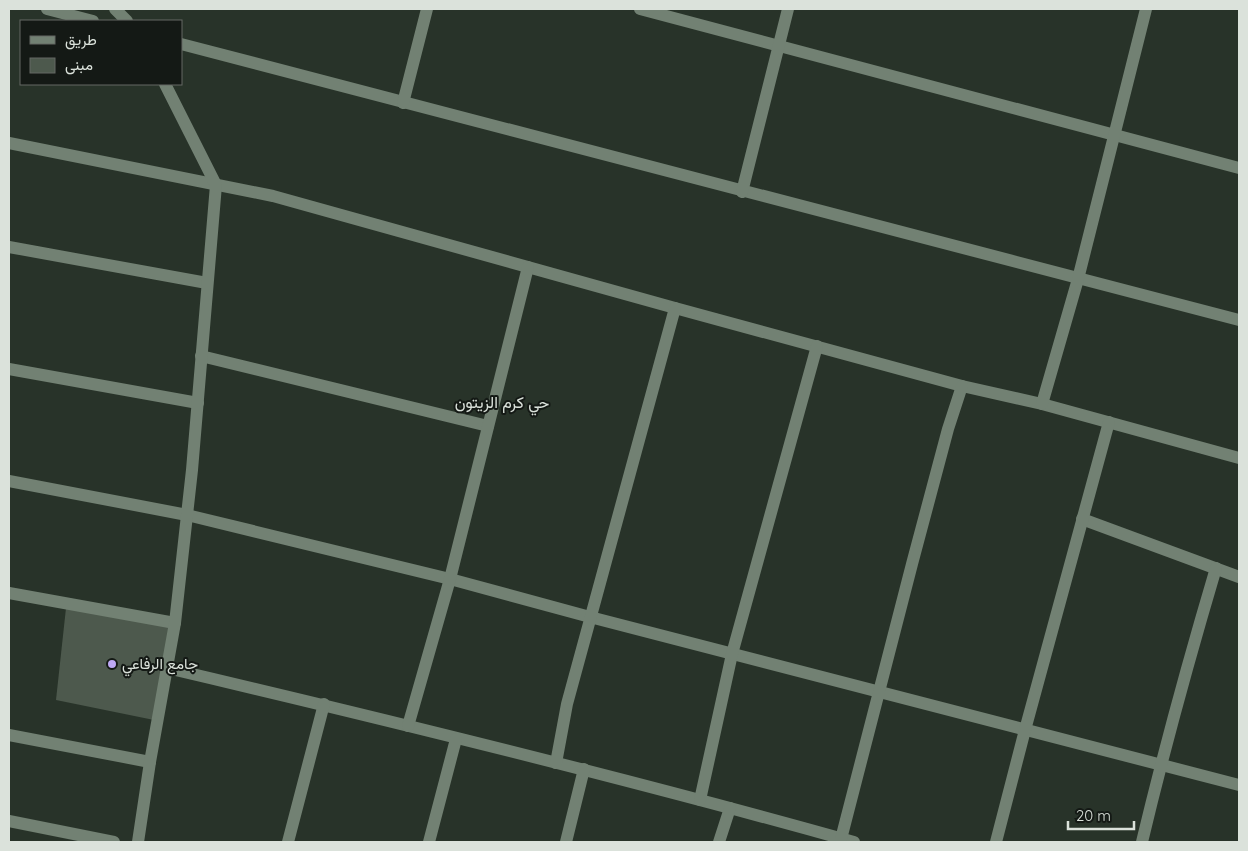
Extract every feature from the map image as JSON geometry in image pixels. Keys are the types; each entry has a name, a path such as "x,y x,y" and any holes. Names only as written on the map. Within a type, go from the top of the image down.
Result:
{"street":[{"path":"46,9 90,20"},
{"path":"115,9 127,20"},
{"path":"403,103 427,9"},
{"path":"640,9 1239,168"},
{"path":"742,192 788,9"},
{"path":"1042,404 1078,279 1146,9"},
{"path":"182,44 742,192 1239,320"},
{"path":"138,842 175,623 198,403 216,185 166,85"},
{"path":"9,143 273,196 962,386 1042,404 1239,458"},
{"path":"9,247 207,283"},
{"path":"408,726 450,579 528,267"},
{"path":"556,763 567,704 675,308"},
{"path":"700,800 732,654 817,346"},
{"path":"202,356 488,426"},
{"path":"9,369 198,403"},
{"path":"167,668 324,704 584,769 847,841 880,692 912,564 948,430 962,386"},
{"path":"996,842 1109,422"},
{"path":"9,481 187,514 450,579 590,618 1239,785"},
{"path":"1082,519 1239,577"},
{"path":"1142,842 1160,764 1191,650 1216,568"},
{"path":"9,593 175,623"},
{"path":"288,842 324,704"},
{"path":"9,735 150,762"},
{"path":"429,842 456,738"},
{"path":"566,842 584,769"},
{"path":"719,842 730,808"},
{"path":"9,821 114,842"}],"building":[{"name":"جامع الرفاعي","path":"66,608 171,627 154,720 56,700"}],"place":[{"name":"جامع الرفاعي","path":"112,664"}],"district":[{"name":"حي كرم الزيتون","path":"502,402"}]}
